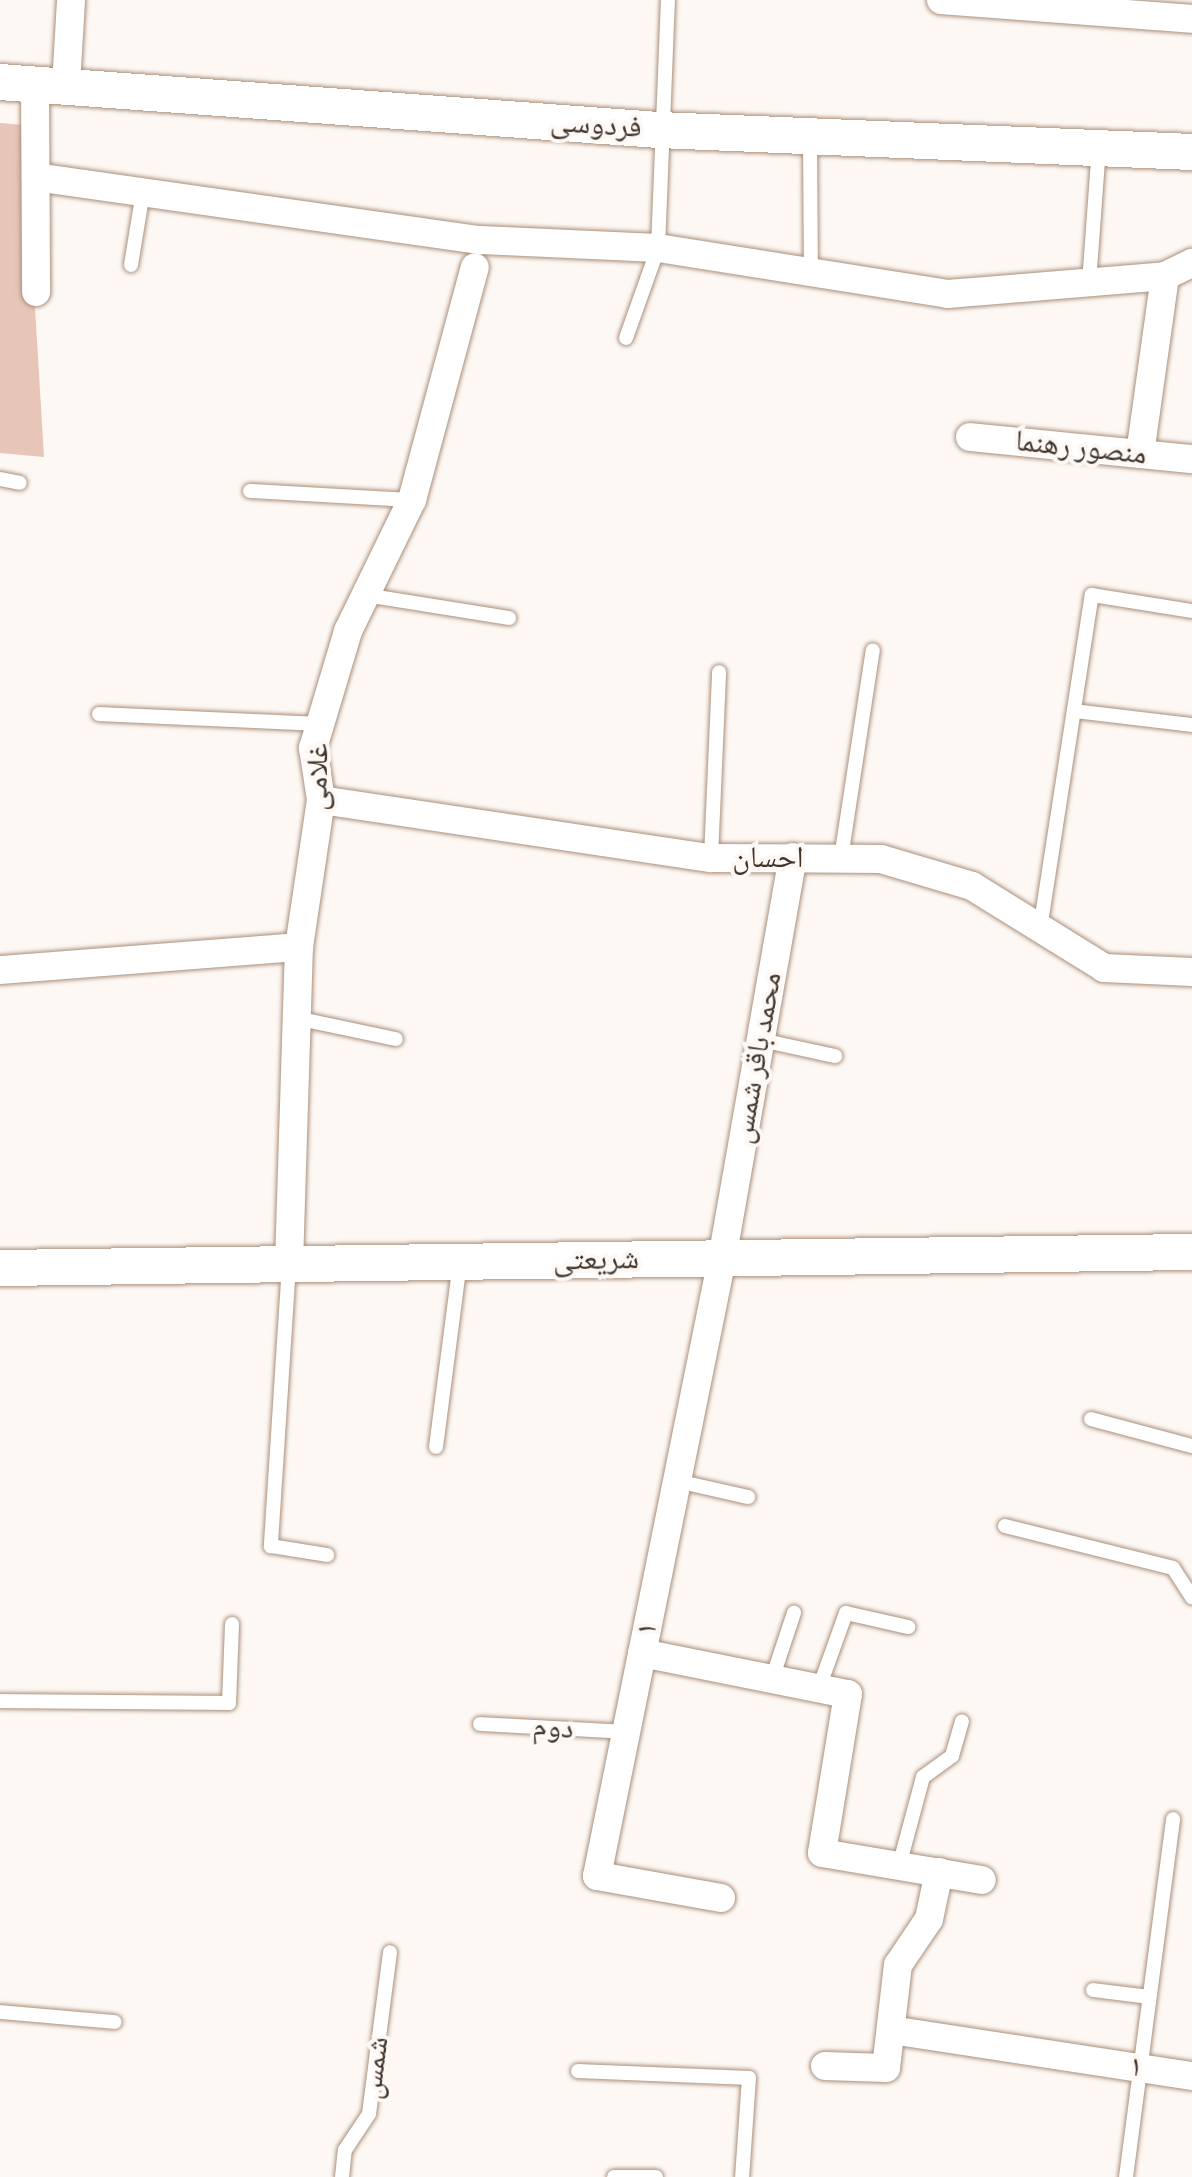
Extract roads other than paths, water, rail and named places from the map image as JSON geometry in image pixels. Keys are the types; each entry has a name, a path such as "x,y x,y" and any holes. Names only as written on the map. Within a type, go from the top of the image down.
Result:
{"street":[{"path":"36,292 34,84 71,0"},
{"path":"941,0 1192,19"},
{"name":"فردوسی","path":"34,84 659,130 1099,144 1192,152"},
{"path":"36,177 481,240 658,248 948,294 1165,276 1192,263"},
{"name":"غلامی","path":"289,1264 299,947 321,800 313,748 365,595 412,500 475,267"},
{"path":"1140,454 1165,276"},
{"name":"منصور رهنما","path":"970,437 1192,459"},
{"name":"احسان","path":"321,800 711,858 881,859 972,886 1104,968 1192,972"},
{"name":"محمد باقر شمس","path":"722,1259 793,857"},
{"path":"0,970 299,947"},
{"name":"شریعتی","path":"0,1268 1192,1252"},
{"name":"۱","path":"721,1898 597,1876 722,1259"},
{"path":"642,1653 848,1694 822,1853 982,1880"},
{"path":"825,2066 886,2068 898,1965 929,1919 939,1872"},
{"name":"۱","path":"891,2030 1192,2076"}],"lane":[{"path":"626,338 658,248 659,130 668,0"},
{"path":"810,133 811,273"},
{"path":"1089,283 1099,144"},
{"path":"131,265 143,192"},
{"path":"0,479 20,483"},
{"path":"250,491 412,500"},
{"path":"365,595 509,618"},
{"path":"1040,929 1092,595 1192,611"},
{"path":"841,858 873,650"},
{"path":"711,858 719,672"},
{"path":"1074,711 1192,725"},
{"path":"99,714 320,724"},
{"path":"296,1018 396,1039"},
{"path":"761,1040 835,1056"},
{"path":"436,1447 460,1262"},
{"path":"289,1264 271,1546 327,1555"},
{"path":"1091,1419 1192,1446"},
{"path":"677,1481 748,1497"},
{"path":"1005,1526 1173,1568 1192,1597"},
{"path":"772,1679 794,1613"},
{"path":"819,1688 846,1613 908,1627"},
{"path":"0,1701 229,1703 232,1624"},
{"path":"899,1866 923,1777 952,1756 962,1721"},
{"name":"دوم","path":"480,1724 626,1732"},
{"path":"1126,2177 1173,1819"},
{"name":"شمس","path":"342,2177 345,2150 369,2114 390,1952"},
{"path":"1093,1990 1149,1997"},
{"path":"0,2012 115,2022"},
{"path":"578,2071 749,2078 742,2177"},
{"path":"614,2177 656,2177"}]}
